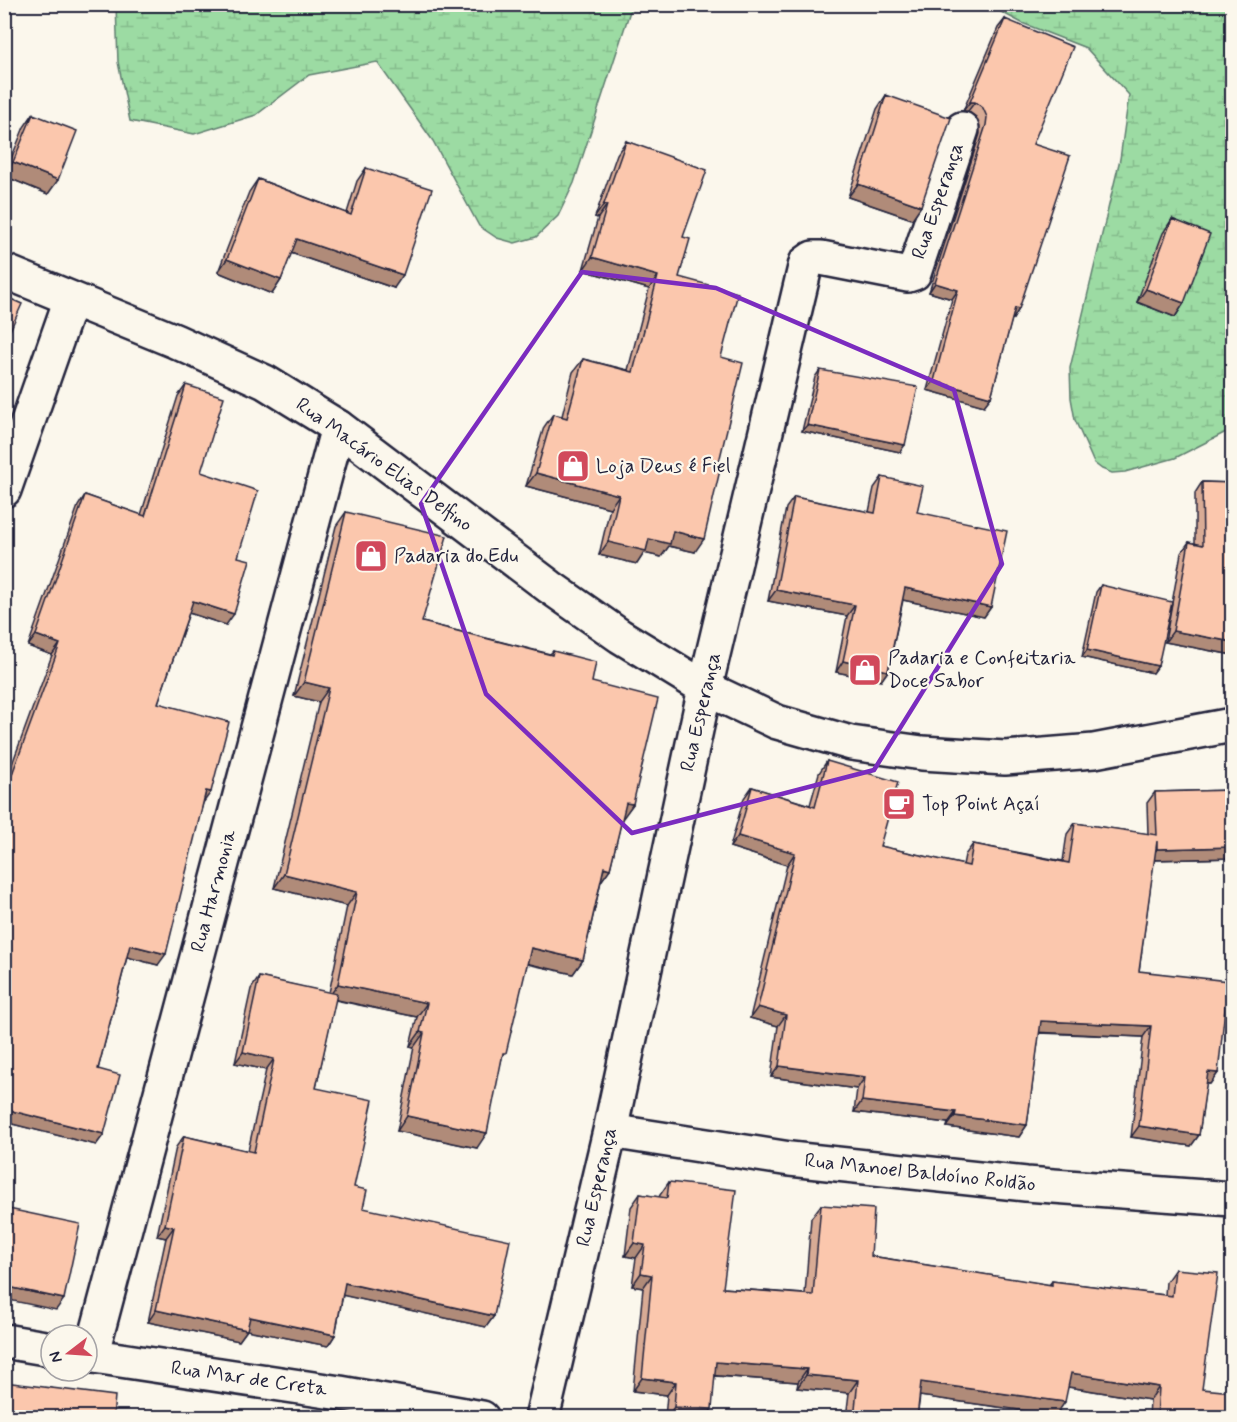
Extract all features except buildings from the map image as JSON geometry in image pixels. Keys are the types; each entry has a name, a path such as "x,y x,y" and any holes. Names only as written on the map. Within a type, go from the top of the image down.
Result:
{"street":[{"name":"Rua Esperança","path":"542,1418 610,1131 705,688 806,263 813,258 821,258 908,275 914,273 962,129"},
{"name":"Rua Macário Elias Delfino","path":"4,271 265,382 338,427 550,587 620,636 705,688 777,722 850,743 922,753 1005,758 1094,751 1233,724"},
{"path":"4,490 71,299"},
{"name":"Rua Harmonia","path":"98,1323 338,427"},
{"name":"Rua Manoel Baldoíno Roldão","path":"610,1131 790,1159 1026,1185 1233,1199"},
{"path":"4,1341 39,1347"},
{"name":"Rua Mar de Creta","path":"99,1357 339,1405 482,1418"}],"highlighted area":[{"path":"582,272 716,288 954,390 1002,564 874,770 632,833 486,694 421,504"}],"green space":[{"path":"116,4 632,5 574,183 558,216 536,237 515,243 497,238 479,226 433,141 377,62 309,75 256,115 194,134 130,121 118,62"},
{"path":"988,5 1232,5 1232,429 1175,458 1125,472 1112,473 1102,469 1094,463 1075,420 1071,398 1070,368 1120,159 1129,95 1086,48 1022,23"}],"place":[{"name":"Loja Deus é Fiel","path":"573,466"},
{"name":"Padaria do Edu","path":"371,556"},
{"name":"Padaria e Confeitaria Doce Sabor","path":"865,670"},
{"name":"Top Point Açaí","path":"899,804"}]}
